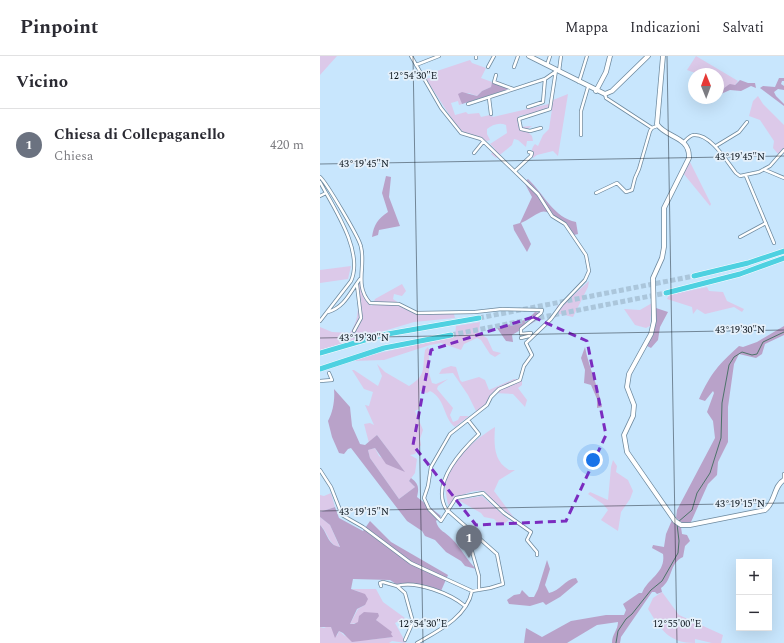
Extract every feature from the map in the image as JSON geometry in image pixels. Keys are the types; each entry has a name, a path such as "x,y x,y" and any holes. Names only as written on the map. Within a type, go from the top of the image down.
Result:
{"highway":[{"path":"694,276 748,263 784,251"},
{"path":"666,293 740,274 784,258"},
{"path":"320,353 376,337 479,318"},
{"path":"320,369 384,348 450,335"}],"main road":[{"path":"529,56 539,58 557,71 605,94 612,91 648,56"},
{"path":"596,91 606,72 610,56"},
{"path":"663,56 657,113 658,126 684,142 689,152 689,158 664,208 664,247 662,258 653,278 654,321 651,334 629,374 627,387 634,405 633,416 624,435 627,452 675,521 682,525 690,525 760,512 768,508 780,482 784,480"},
{"path":"778,488 784,484"}],"street":[{"path":"410,56 441,108 461,133 481,139 515,171 538,194 552,216 565,224 576,238 586,255 590,271 585,280 562,304 551,319 526,343 532,355 524,366 520,380 499,389 491,397 487,406 450,434 430,467 428,486 424,498 429,509 441,521 456,498 483,493 504,513 531,532 527,540 536,552 537,556"},
{"path":"416,65 439,56"},
{"path":"488,68 494,56"},
{"path":"514,67 518,56"},
{"path":"547,65 550,56"},
{"path":"541,128 524,131 521,130 518,120 521,117 550,109 560,56"},
{"path":"578,82 587,56"},
{"path":"468,104 545,79 557,71"},
{"path":"496,75 494,82 513,89"},
{"path":"528,107 543,102 545,79"},
{"path":"581,135 582,111 588,87"},
{"path":"605,94 606,98 652,128"},
{"path":"489,98 491,114"},
{"path":"716,146 735,135 747,122"},
{"path":"652,128 658,126"},
{"path":"596,193 617,183 626,192 632,190 652,128"},
{"path":"684,142 690,136 695,135 716,146 736,173 740,176 746,176 764,170 770,166 784,150"},
{"path":"474,153 483,142"},
{"path":"515,171 532,156 532,153 528,152"},
{"path":"764,170 784,178"},
{"path":"746,176 774,243"},
{"path":"320,177 361,244 363,262 360,279 347,299 334,310 327,312"},
{"path":"320,182 353,247 355,264 354,274 351,281 320,321"},
{"path":"320,196 326,193"},
{"path":"740,237 766,223"},
{"path":"360,279 370,303 399,304 415,313 475,312 502,309 542,310 541,313 521,329 521,334 531,333 529,336 521,338"},
{"path":"354,331 361,318 356,285"},
{"path":"320,381 332,380 329,373"},
{"path":"320,470 331,487 342,515 363,527 411,563 472,591 503,584 497,554 448,510 441,501 443,484 450,469 464,450 480,434 468,420"},
{"path":"784,474 784,480"},
{"path":"477,541 471,548 479,576 479,590"},
{"path":"381,586 380,583 382,582 397,586 411,584 420,586 450,596 465,606"},
{"path":"397,586 405,593 413,616 412,627 405,640"},
{"path":"417,643 451,622 465,606 472,591"}],"highlighted area":[{"path":"533,317 587,341 606,435 566,521 476,525 413,445 431,350"}],"shaded area":[{"path":"320,56 337,56 320,75"},
{"path":"696,56 716,68 688,68"},
{"path":"470,60 472,63 486,68 481,78 492,82 491,87 482,91 477,96 469,93 459,94 462,104 459,105 458,101 451,103 455,115 466,112 468,114 479,113 481,117 490,115 493,117 553,103 553,100 568,94 558,156 553,151 537,155 533,158 532,154 532,149 535,144 538,146 543,135 549,129 552,109 519,116 519,127 532,126 526,130 532,136 533,141 527,141 526,147 518,140 514,139 512,145 496,158 491,154 495,149 490,144 507,133 506,125 496,124 487,129 487,134 490,140 487,141 463,132 454,122 426,79 438,75 437,71"},
{"path":"724,73 738,81 735,85 724,88"},
{"path":"779,78 784,78 784,81 782,81 781,84 784,86 784,90 778,89 774,92 784,106 760,88 763,86 775,87"},
{"path":"740,80 748,83 755,83 756,88 751,86 741,91 730,90 724,93 724,88 727,86 730,84 735,85"},
{"path":"492,82 509,89 462,104 458,94 462,92 477,96 482,91 491,87"},
{"path":"758,96 763,104 784,125 784,148 778,154 773,148 774,141 760,120 749,116 753,101"},
{"path":"689,160 711,204 710,206 683,173"},
{"path":"386,176 391,177 389,197 400,226 379,230 378,235 372,237 377,222 388,212 382,193"},
{"path":"528,179 555,211 568,220 576,222 578,234 574,235 549,213 541,212 521,223 531,244 527,252 514,230 513,225 520,223 532,197 524,182"},
{"path":"351,266 348,279 320,283 320,270"},
{"path":"589,281 588,287 573,317 560,314 555,318 557,306 566,302"},
{"path":"359,282 368,303 372,306 375,299 402,284 406,291 402,296 394,294 393,299 415,314 454,314 455,318 414,322 320,350 320,327 332,332 350,333 354,327 358,309"},
{"path":"707,287 709,291 723,292 727,301 744,309 742,312 734,307 705,314 697,309 693,314 692,307 667,299 669,295"},
{"path":"652,303 650,326 646,328 635,325 624,309 640,310"},
{"path":"656,308 668,312 660,327 658,340 651,348 647,346 655,320"},
{"path":"535,312 540,313 539,319 512,335 513,342 506,341 497,328 528,319"},
{"path":"480,322 479,333 487,338 493,351 501,353 495,357 490,354 481,340 477,338 464,344 461,350 441,343 430,345 384,360 353,361 379,353 453,337 455,336 456,326"},
{"path":"784,326 784,335 765,344 762,354 756,358 739,354 734,364 728,407 728,442 718,462 717,475 708,484 691,522 684,524 676,518 677,510 715,438 713,421 707,412 714,393 713,391 705,401 699,399 703,390 711,376 739,346 743,347 757,342"},
{"path":"428,347 429,373 432,383 436,384 448,379 438,386 437,389 453,408 450,415 453,422 458,420 460,416 469,416 455,427 448,419 442,404 435,394 430,391 427,393 420,391 419,409 415,411 423,430 420,439 421,445 415,454 410,455 417,459 415,473 409,481 415,487 399,499 370,458 368,450 375,448 379,456 404,471 377,435 369,443 364,424 370,423 374,425 365,405 369,406 373,392 364,389 352,370 378,386 382,376 377,364 385,372 409,386 419,378 423,371 425,350"},
{"path":"585,347 602,407 597,408 597,399 591,385 584,383 585,370 581,358"},
{"path":"451,366 456,367 462,382 479,377 485,380 489,390 514,379 522,380 522,385 518,388 527,400 525,407 513,394 495,393 484,408 477,413 468,395 453,373 439,374 442,369"},
{"path":"334,389 350,407 352,426 360,444 365,445 377,435 405,472 386,464 375,448 368,450 370,458 399,499 415,487 409,481 411,478 418,486 417,497 441,516 436,521 438,527 450,537 476,569 465,566 461,561 446,552 435,540 425,536 422,531 407,521 351,448 344,454 339,453 332,437 328,421 333,406"},
{"path":"495,427 497,457 509,470 515,470 499,480 494,491 515,519 486,495 485,491 470,492 448,505 445,483 449,472 466,449"},
{"path":"613,460 617,466 616,472 628,480 633,491 630,499 621,512 618,531 601,520 608,510 603,504 588,494 590,492 608,500"},
{"path":"331,493 335,507 320,512 320,495 324,496"},
{"path":"482,496 509,520 501,526 494,519 484,517 481,513 458,500"},
{"path":"335,507 339,518 363,531 370,521 391,542 448,575 441,591 411,583 396,584 390,580 353,579 351,589 365,594 368,599 365,605 357,609 350,624 358,622 359,616 364,612 378,613 379,616 376,620 392,632 391,634 393,637 352,642 339,631 335,638 331,627 320,627 320,525 330,541 336,546 340,547 330,525 320,517 320,512"},
{"path":"320,517 330,525 340,548 330,541 320,525"},
{"path":"672,520 681,527 682,534 687,535 690,541 685,546 683,557 675,563 668,581 661,588 662,592 657,594 652,592 621,637 620,643 612,643 618,622 597,625 567,643 524,643 526,628 542,637 571,621 606,615 624,615 626,610 623,604 639,593 642,593 662,566 663,554 652,548 653,545 664,547 666,534"},
{"path":"547,560 550,569 545,585 549,593 553,592 569,580 576,578 578,582 560,597 546,605 543,602 530,606 509,604 507,600 514,595 520,594 522,590 529,597 534,597"},
{"path":"351,589 376,589 383,602 405,618 395,623 406,643 392,641 389,643 320,643 320,627 324,628 328,626 331,627 337,636 339,631 345,636 368,640 392,637 376,620 350,624 358,609 365,605 360,592"},
{"path":"662,592 679,615 723,635 721,643 712,643 695,639 695,643 679,641 667,634 657,623 648,609 653,598"}],"waterway":[{"path":"678,522 692,510 697,493 710,473 721,438 722,403 729,365 734,357 742,352 752,355 757,354 763,342 784,332"},
{"path":"616,643 618,631 626,619 632,614 651,590 662,581 678,553 679,541 677,524"}],"tunnel":[{"path":"479,318 694,276"},
{"path":"451,335 666,293"}],"place":[{"name":"Chiesa di Collepaganello","path":"469,558"}]}
